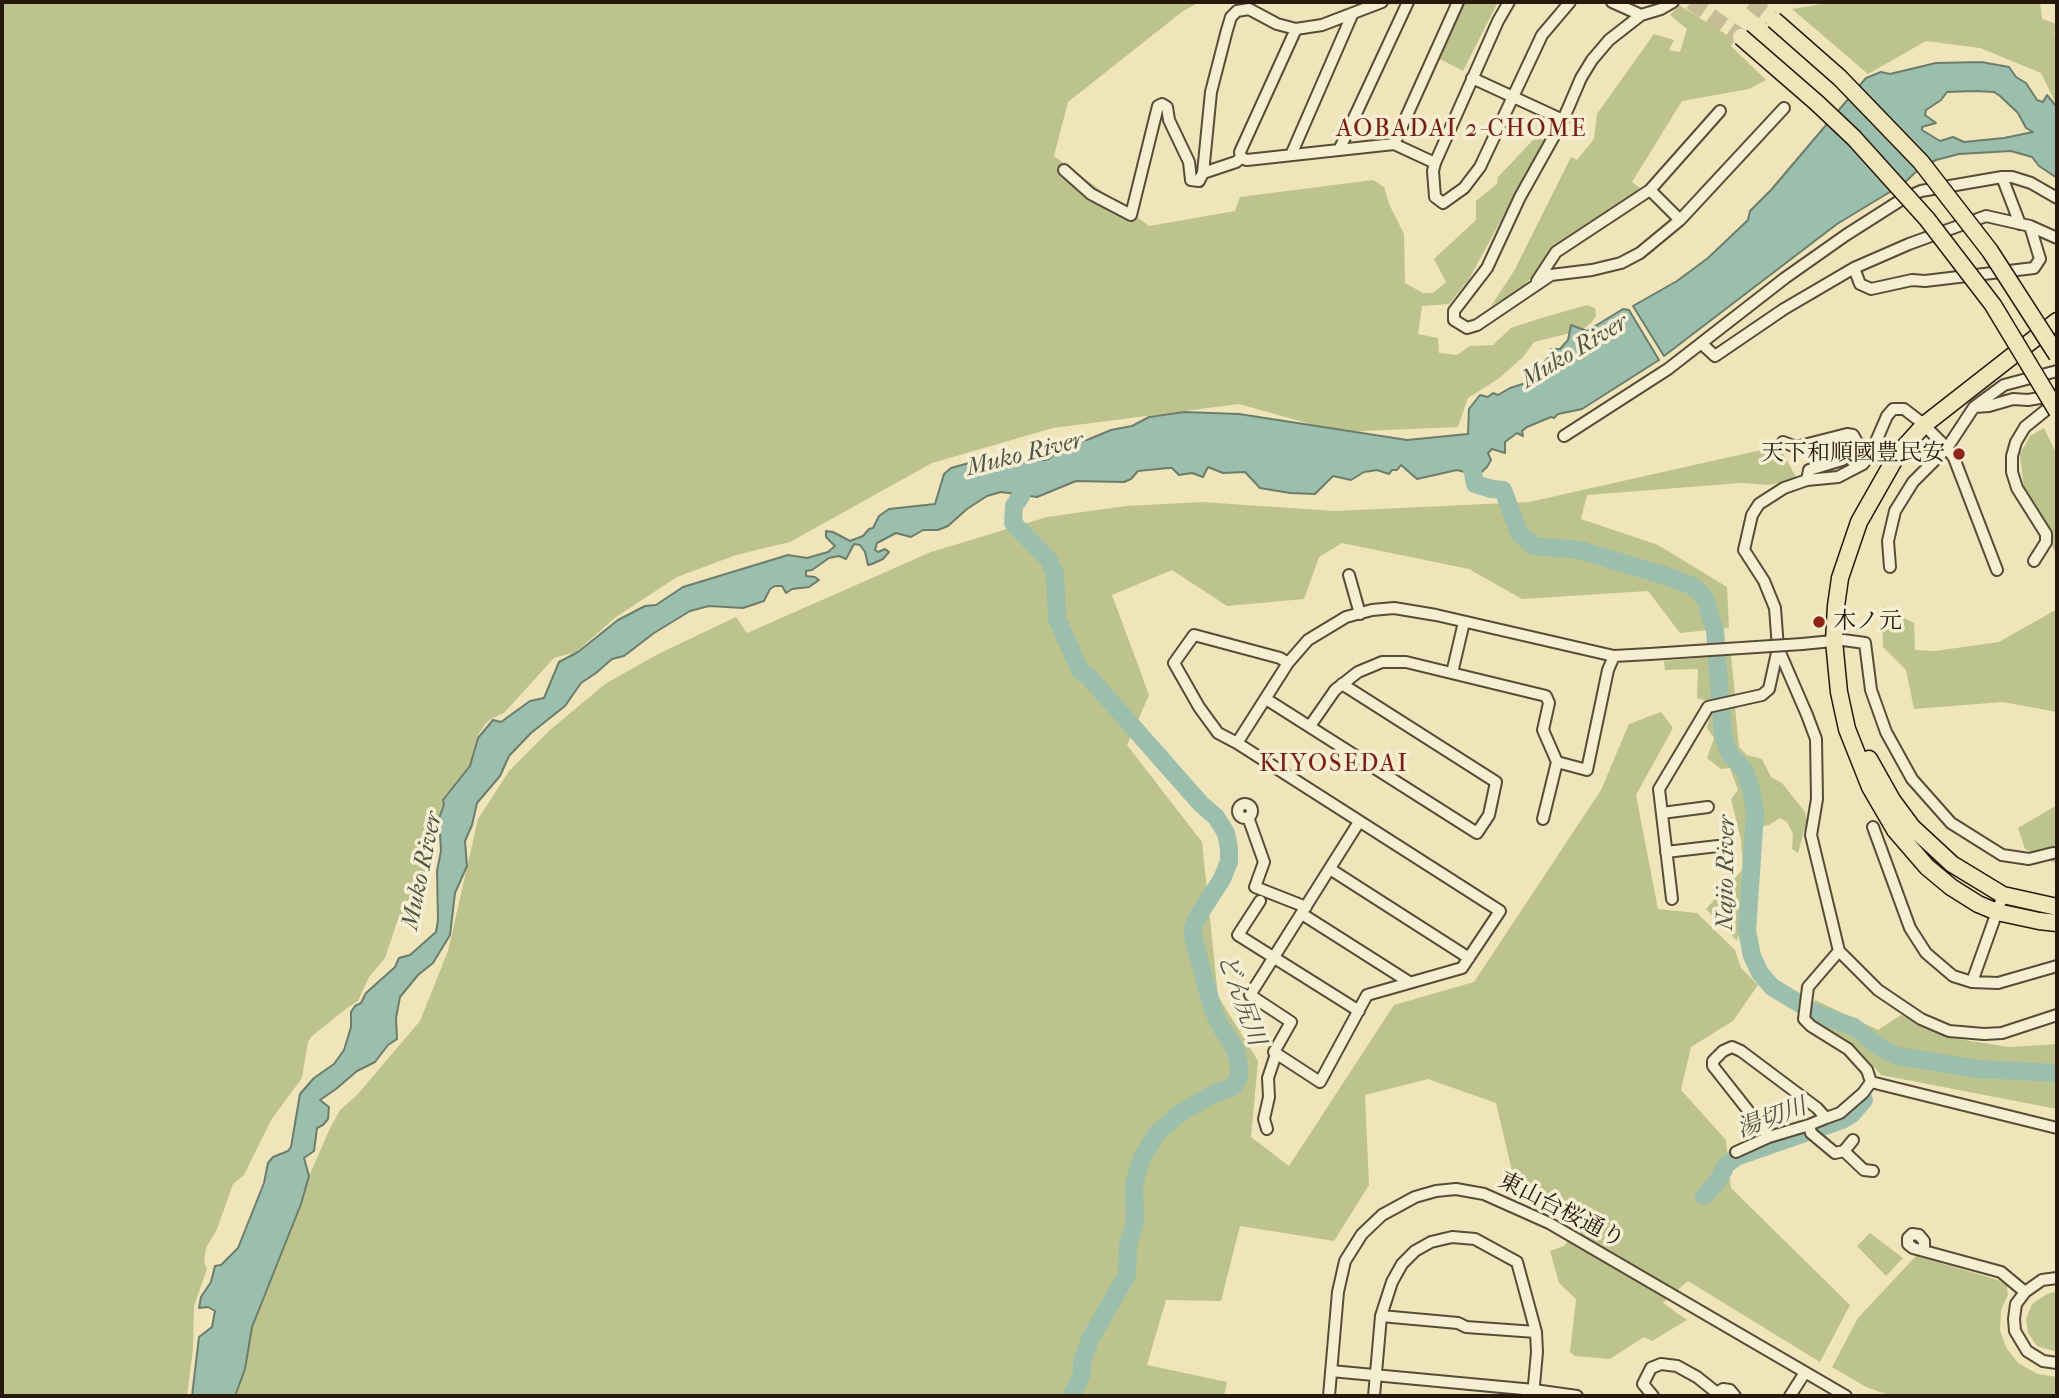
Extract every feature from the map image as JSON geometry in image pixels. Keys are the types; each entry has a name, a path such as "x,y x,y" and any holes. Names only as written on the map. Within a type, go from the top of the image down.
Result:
{"highway":[{"path":"1774,20 1840,78 1921,162 1990,251 2057,355"},
{"path":"1741,37 1818,103 1854,138 1927,219 1993,305 2057,411"},
{"path":"2057,321 1924,425 1896,455 1875,491 1853,568 1839,641 1839,692 1847,729 1880,806 1895,830 1927,867 1951,887 1997,912 2057,923"},
{"path":"1839,641 1859,735 1875,773 1912,827 1935,850 1971,877 2003,895 2057,907"}],"street":[{"path":"1063,170 1091,194 1131,215 1158,107 1162,104 1167,107 1169,120 1189,162 1191,180 1199,181 1203,173 1211,92 1231,17 1237,11 1249,9 1269,20 1296,29 1322,25 1382,2"},
{"path":"1340,148 1408,2"},
{"path":"1394,144 1458,2"},
{"path":"1510,2 1498,21 1435,163 1435,197 1443,203 1464,188 1480,167 1542,35 1570,2"},
{"path":"1612,2 1641,15"},
{"path":"1673,2 1641,15 1609,40 1592,60 1563,120 1520,197 1487,268 1454,311 1454,320 1467,328 1477,325 1551,275 1592,270 1640,253 1680,220 1784,107"},
{"path":"1291,155 1352,15"},
{"path":"1241,158 1240,152 1296,29"},
{"path":"1472,78 1563,120"},
{"path":"1532,288 1556,252 1650,190 1720,111"},
{"path":"1241,158 1247,160 1394,144 1435,163"},
{"path":"1203,173 1241,158"},
{"path":"1854,268 1860,284 1871,289 1912,279 1925,281 2034,268 2040,259 2002,177"},
{"path":"1564,436 1668,369 1785,278 1846,234 1901,200 1921,191 2002,177 2031,183 2057,198"},
{"path":"1650,190 1680,220"},
{"path":"1702,344 1715,356 1784,309 1854,268 1909,244 1986,216 2025,225 2057,238"},
{"path":"1890,566 1888,541 1895,511 1913,482 1947,448 1974,407 2004,384 2057,371"},
{"path":"1974,407 2013,399 2057,398"},
{"path":"2034,561 2046,542 2046,534 2017,488 2012,472 2012,456 2025,427 2057,398"},
{"path":"1672,899 1658,789 1708,708 1762,695 1769,689 1778,648 1775,608 1764,581 1744,550 1752,515 1759,503 1784,488 1807,480 1838,477 1863,464 1871,453 1887,416 1893,409 1904,409 1924,425 1954,458 1997,570"},
{"path":"1783,442 1796,447 1847,434 1853,435 1858,444 1853,453 1842,460 1810,470 1807,480"},
{"path":"1349,575 1360,614"},
{"path":"1237,743 1288,663 1308,640 1346,617 1394,608 1614,656 1839,641 1866,643 1871,690 1886,732 1912,779 1951,823 2002,855 2029,859 2053,853"},
{"path":"1452,674 1464,622"},
{"path":"1288,663 1280,658 1194,635 1174,663 1199,707 1218,733 1237,743 1500,911 1462,968 1367,995 1320,1082 1273,1052 1291,1022 1250,995 1359,821"},
{"path":"1778,648 1816,740 1817,799 1811,835 1839,951 1878,990 1921,1018 1949,1031 1984,1034 2003,1032 2057,1015"},
{"path":"1557,762 1587,770 1608,670 1614,656"},
{"path":"1310,726 1335,690 1358,672 1382,662 1406,662 1546,696 1549,703 1543,730 1557,762 1543,819"},
{"path":"1266,699 1477,833 1489,816 1496,782 1342,684"},
{"path":"1662,813 1708,807"},
{"path":"1248,817 1264,862 1255,887 1304,910 1409,982"},
{"path":"1873,827 1910,928 1926,953 1953,976 1972,982 1998,983 2057,965"},
{"path":"1666,852 1718,846"},
{"path":"1329,869 1469,958"},
{"path":"1972,982 2003,895"},
{"path":"1260,901 1238,935 1359,1011"},
{"path":"1839,951 1808,987 1804,1019 1848,1049 1867,1070 1871,1082"},
{"path":"1769,1137 1713,1066 1713,1061 1723,1051 1732,1047 1741,1051 1826,1118"},
{"path":"1267,1129 1264,1119 1269,1097 1268,1078 1276,1054"},
{"path":"1736,1152 1769,1137 1840,1113 1863,1093 1871,1082"},
{"path":"1871,1082 2057,1128"},
{"path":"1809,1125 1811,1133 1835,1153 1844,1151 1853,1140"},
{"path":"1844,1151 1864,1170 1873,1171"},
{"name":"東山台桜通り","path":"1329,1396 1338,1292 1345,1261 1362,1234 1382,1215 1415,1197 1456,1189 1484,1194 1549,1223 1804,1374 1846,1396"},
{"path":"1374,1396 1381,1316 1392,1282 1402,1264 1415,1251 1431,1242 1452,1237 1475,1239 1517,1262 1536,1332 1533,1393"},
{"path":"1924,1251 2001,1272 2025,1292"},
{"path":"2057,1278 2042,1280 2025,1292 2016,1304 2014,1319 2015,1331 2027,1351 2043,1361 2057,1363"},
{"path":"1381,1316 1458,1323 1466,1327 1536,1332"},
{"path":"1653,1396 1643,1384 1651,1368 1661,1364 1676,1366 1697,1377 1717,1395 1723,1389 1730,1390 1735,1396"},
{"path":"1331,1371 1577,1396"},
{"path":"1790,1396 1804,1374"}],"green space":[{"path":"2,2 1200,2 1183,11 1068,102 1054,156 1149,226 1235,211 1240,197 1373,180 1384,187 1404,234 1405,283 1423,293 1433,293 1446,282 1434,259 1476,220 1476,201 1497,184 1498,177 1535,138 1545,140 1469,279 1449,304 1422,306 1418,334 1438,338 1439,353 1457,355 1470,346 1493,345 1511,328 1587,305 1595,308 1596,316 1582,330 1534,342 1523,357 1498,379 1468,398 1458,427 1339,432 1239,404 1053,428 932,463 790,542 736,555 677,577 616,617 576,652 554,658 504,713 485,724 477,737 470,766 443,800 432,855 410,906 397,922 385,958 369,977 358,1001 312,1036 308,1042 302,1078 271,1120 244,1175 233,1184 217,1229 206,1248 204,1262 207,1269 194,1306 193,1349 187,1396 2,1396"},
{"path":"1462,2 1498,2 1463,71 1438,58"},
{"path":"1834,2 2040,2 2042,19 2057,24 2054,33 2057,42 2057,106 2041,73 1980,48 1926,41 1868,74 1792,9"},
{"path":"1679,5 1735,40 1731,46 1766,80 1749,89 1682,101 1632,182 1640,188 1552,254 1520,290 1491,306 1514,271 1571,157 1577,160 1594,139 1597,114 1654,34 1674,40 1669,50 1680,52 1687,29 1670,15"},
{"path":"2044,428 2057,455 2057,554 2026,507 2020,454 2030,436"},
{"path":"1779,446 1797,479 1769,485 1741,483 1587,495 1581,519 1658,545 1727,587 1729,628 1680,633 1648,591 1522,599 1469,569 1342,543 1319,557 1304,599 1227,606 1172,570 1112,595 1149,695 1127,745 1202,842 1218,996 1258,1061 1251,1137 1289,1166 1394,1005 1474,982 1601,790 1629,724 1661,712 1673,728 1636,795 1658,909 1697,913 1735,950 1741,968 1758,985 1733,1021 1691,1047 1681,1090 1726,1140 1731,1188 1850,1305 1820,1362 1688,1281 1663,1303 1687,1320 1652,1341 1644,1337 1610,1359 1575,1356 1570,1352 1576,1299 1559,1283 1550,1251 1564,1246 1582,1221 1513,1175 1496,1103 1428,1079 1365,1095 1369,1185 1334,1241 1240,1226 1221,1301 1166,1300 1147,1365 1227,1382 1224,1396 235,1396 245,1369 252,1326 331,1126 340,1110 357,1095 420,1021 448,951 478,819 509,771 550,730 605,684 658,654 736,617 747,633 931,552 1047,517 1126,506 1202,502 1335,511 1529,502"},
{"path":"1882,606 1914,623 1915,650 1935,651 1999,642 2057,609 2057,712 2003,702 1914,709 1906,670 1883,647"},
{"path":"1731,655 1735,695 1710,702 1697,698 1698,669 1665,670 1664,661"},
{"path":"1735,707 1739,747 1747,755 1762,759 1771,777 1782,783 1805,812 1807,820 1798,853 1792,849 1793,834 1787,822 1780,818 1769,825 1748,830 1745,905 1737,941 1706,909 1743,869 1741,840 1731,799 1738,790 1730,768 1721,769 1707,758 1714,738 1707,728 1711,711"},
{"path":"2057,805 2057,864 2025,849 2018,828"},
{"path":"1815,1000 1878,1030 1901,1015 1952,1038 2009,1047 2057,1044 2057,1109 1881,1075 1856,1047 1813,1019"},
{"path":"1870,1233 1903,1258 1886,1276 1857,1246"},
{"path":"1916,1256 1998,1280 2007,1286 2008,1295 2001,1310 2000,1330 2006,1347 2018,1363 2038,1374 2057,1377 2057,1396 1891,1396 1866,1387 1832,1367 1858,1318"},
{"path":"2057,1291 2057,1352 2037,1346 2028,1333 2026,1319 2032,1304"}],"water":[{"path":"1981,62 2009,67 2016,77 2026,83 2037,100 2043,102 2047,95 2056,106 2057,178 2039,166 2032,157 2011,151 1959,154 1936,160 1919,169 1903,184 1837,224 1664,356 1633,306 1677,281 1708,258 1748,220 1750,211 1866,78 1881,72 1890,74 1936,63","holes":["1947,92 1994,92 2018,113 2026,128 2033,132 1964,142 1953,137 1940,141 1922,130 1922,127 1936,123 1925,115 1926,110 1941,100"]},
{"name":"Muko River","path":"1623,309 1629,310 1659,360 1582,409 1558,414 1554,418 1527,427 1522,431 1523,436 1517,433 1505,442 1505,453 1492,449 1488,453 1491,460 1476,477 1471,478 1465,472 1457,470 1417,479 1401,465 1389,474 1377,470 1364,472 1351,480 1333,476 1315,494 1260,488 1245,472 1223,473 1208,467 1203,477 1192,473 1179,475 1172,468 1168,468 1138,471 1124,482 1076,481 1037,497 1001,492 987,496 948,526 938,530 923,530 911,537 896,533 877,543 875,550 878,552 885,549 889,552 883,559 872,564 868,565 860,545 854,544 846,559 839,556 829,558 806,571 806,576 819,580 809,587 792,589 786,593 782,586 775,586 770,589 764,601 743,608 709,606 690,611 654,633 624,656 612,659 581,683 565,706 531,733 509,756 500,776 477,803 465,841 467,866 455,893 450,935 433,963 418,975 400,997 396,1018 397,1039 388,1045 375,1062 357,1071 320,1100 329,1107 328,1119 317,1128 314,1151 304,1158 309,1176 301,1204 252,1327 245,1369 235,1396 192,1396 199,1337 212,1327 215,1311 208,1307 199,1308 201,1297 211,1282 215,1266 221,1265 238,1248 264,1183 268,1163 291,1147 300,1094 314,1078 334,1064 344,1050 351,1027 351,1012 355,1006 395,967 399,958 410,955 436,932 437,871 441,851 439,818 443,800 470,766 478,738 493,720 501,722 530,701 544,698 559,662 578,652 618,620 645,606 656,605 683,587 788,555 807,558 828,552 835,546 826,537 826,531 850,541 873,528 879,516 889,509 935,504 944,474 951,468 969,463 987,472 999,462 1013,464 1049,459 1063,445 1072,445 1076,441 1132,426 1149,417 1184,412 1239,414 1407,440 1468,434 1469,409 1480,395 1498,395 1529,382 1535,375 1546,374 1545,370 1539,368 1549,357 1551,349 1560,349 1568,340 1571,325 1587,331"}],"waterway":[{"name":"Najio River","path":"1469,454 1475,484 1503,490 1519,533 1534,546 1579,550 1663,575 1693,586 1705,598 1715,631 1723,735 1729,753 1745,771 1755,814 1747,931 1752,956 1760,973 1772,987 1815,1013 1854,1027 1881,1048 1897,1056 1977,1069 2057,1073"},
{"name":"どん尻川","path":"1025,480 1021,496 1014,506 1013,523 1049,560 1055,574 1057,619 1080,670 1201,804 1216,817 1226,833 1229,848 1229,862 1222,879 1198,916 1193,937 1213,1010 1235,1049 1239,1077 1233,1087 1213,1094 1179,1114 1157,1133 1142,1157 1134,1184 1135,1222 1128,1245 1127,1275 1090,1339 1082,1362 1082,1373 1073,1394"},
{"name":"湯切川","path":"1704,1196 1717,1182 1727,1164 1736,1157 1842,1120 1852,1114 1864,1100"}],"tunnel":[{"path":"1691,2 1741,37"},
{"path":"1751,2 1774,20"}],"place":[{"name":"天下和順國豊民安","path":"1959,454"},
{"name":"木ノ元","path":"1819,622"}],"district":[{"name":"AOBADAI 2-CHOME","path":"1462,130"},
{"name":"KIYOSEDAI","path":"1334,765"}]}
